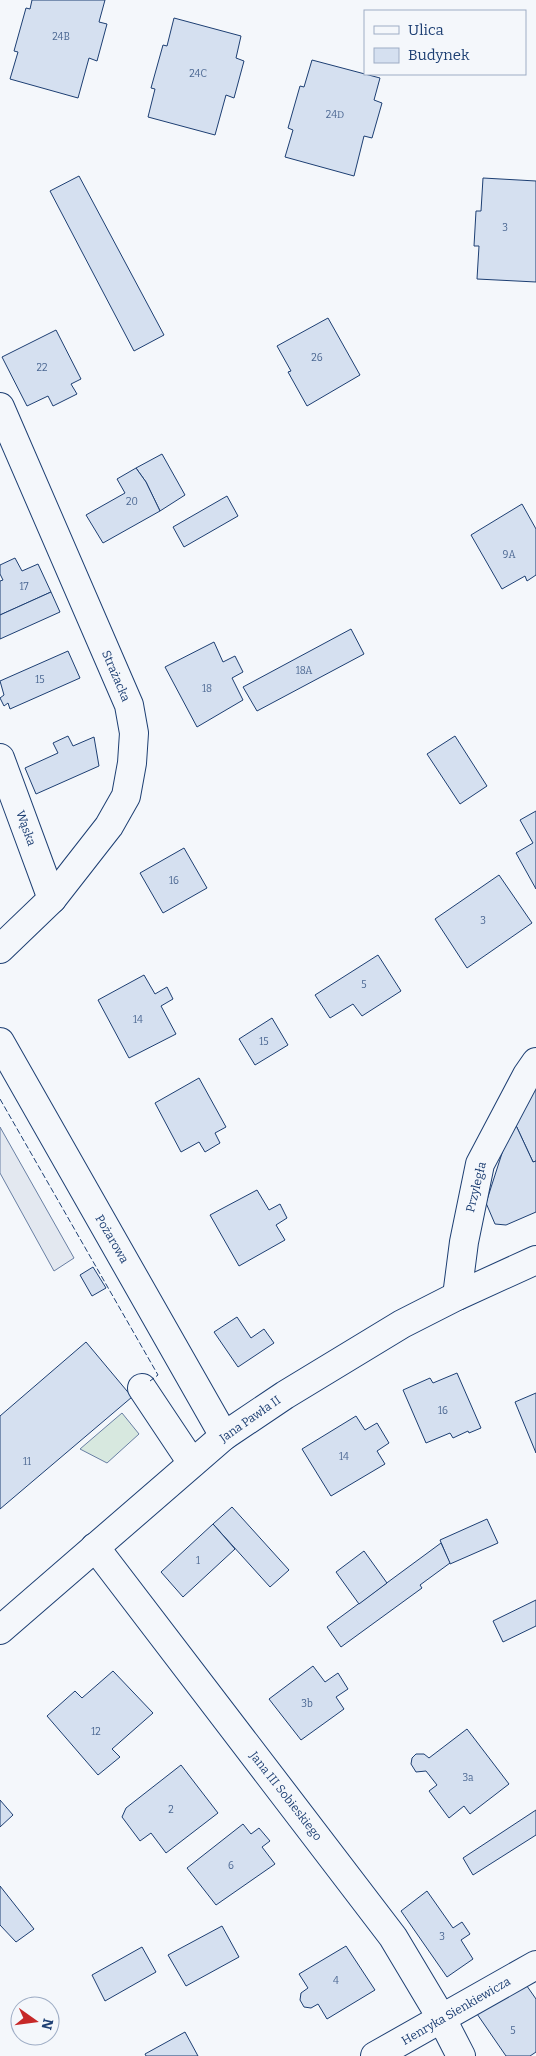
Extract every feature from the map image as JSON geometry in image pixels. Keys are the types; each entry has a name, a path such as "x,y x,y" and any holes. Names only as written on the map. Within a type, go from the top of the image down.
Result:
{"street":[{"name":"Strażacka","path":"0,407 129,705 134,733 132,763 126,796 109,826 52,899 0,948"},
{"name":"Wąska","path":"0,758 52,899"},
{"name":"Pożarowa","path":"0,1042 224,1436"},
{"name":"Przyległa","path":"457,1296 464,1242 480,1164 527,1074 536,1062"},
{"name":"Jana Pawła II","path":"0,1630 224,1436 352,1352 457,1296 536,1260"},
{"path":"142,1388 192,1463"},
{"name":"Jana III Sobieskiego","path":"95,1547 393,1937 442,2019 461,2056"},
{"name":"Henryka Sienkiewicza","path":"375,2056 536,1965"}],"shaded area":[{"path":"0,1127 74,1258 54,1271 0,1173"},
{"path":"122,1413 139,1434 107,1463 80,1449"}],"building":[{"path":"32,0 105,0 99,22 107,24 97,61 89,58 78,98 10,79 18,52 14,51 26,8 30,9"},
{"path":"174,18 241,36 236,58 244,61 234,98 226,95 215,135 148,117 155,89 151,88 163,45 167,46"},
{"path":"312,60 380,78 374,100 382,103 372,138 364,136 354,176 285,157 293,130 288,128 300,86 304,87"},
{"path":"79,176 164,335 134,351 50,191"},
{"path":"483,178 536,181 536,282 477,279 479,246 474,246 476,211 481,211"},
{"path":"328,318 360,375 307,406 288,372 291,371 277,346"},
{"path":"56,330 81,379 71,384 77,394 53,406 48,396 27,406 2,357"},
{"path":"162,454 185,495 160,511 146,482 136,468"},
{"path":"136,468 146,482 160,511 103,543 86,515 125,493 117,479"},
{"path":"227,496 238,516 184,547 173,527"},
{"path":"522,504 536,529 536,575 527,581 525,576 502,589 471,535"},
{"path":"15,558 22,571 38,564 51,592 0,615 0,581 3,580 0,574 0,565"},
{"path":"51,592 60,612 0,639 0,615"},
{"path":"351,629 364,654 257,711 243,687"},
{"path":"214,642 223,662 235,656 243,672 232,678 243,700 197,727 165,667"},
{"path":"68,651 80,678 10,709 8,703 4,706 0,698 4,695 0,681"},
{"path":"68,736 73,746 94,737 99,766 36,794 25,768 58,753 53,743"},
{"path":"455,736 487,786 460,804 427,754"},
{"path":"536,811 536,889 516,853 533,843 520,820"},
{"path":"184,848 207,888 163,913 140,873"},
{"path":"499,875 532,923 467,968 435,919"},
{"path":"378,955 401,991 362,1016 353,1004 330,1018 315,995"},
{"path":"144,975 155,994 167,987 173,999 161,1006 176,1034 129,1058 98,1000"},
{"path":"272,1018 288,1045 255,1065 239,1039"},
{"path":"199,1078 226,1127 215,1133 220,1143 205,1152 199,1142 181,1152 155,1103"},
{"path":"536,1081 536,1161 533,1162 513,1119"},
{"path":"513,1119 533,1162 536,1161 536,1212 506,1225 495,1224 486,1203"},
{"path":"257,1190 269,1210 280,1204 287,1218 276,1225 285,1240 239,1266 210,1215"},
{"path":"93,1267 106,1288 92,1296 80,1275"},
{"path":"237,1317 251,1338 264,1329 274,1343 238,1367 214,1332"},
{"path":"86,1342 132,1397 0,1509 0,1416"},
{"path":"457,1373 481,1428 469,1433 468,1431 453,1438 450,1433 426,1443 403,1390 430,1378 433,1383"},
{"path":"536,1393 536,1453 515,1402"},
{"path":"356,1416 365,1430 377,1423 389,1443 377,1451 385,1464 331,1496 302,1449"},
{"path":"232,1507 289,1570 270,1587 213,1524"},
{"path":"487,1519 498,1543 450,1564 440,1540"},
{"path":"213,1524 235,1549 183,1597 161,1572"},
{"path":"441,1543 450,1563 420,1585 422,1588 341,1647 327,1627"},
{"path":"364,1551 387,1583 359,1604 336,1572"},
{"path":"536,1600 536,1626 503,1642 493,1621"},
{"path":"313,1666 325,1682 338,1673 348,1689 336,1697 344,1709 301,1740 269,1699"},
{"path":"113,1671 153,1713 112,1749 120,1757 98,1775 47,1716 75,1691 82,1698"},
{"path":"467,1729 509,1784 470,1814 464,1806 449,1818 429,1791 437,1785 426,1771 416,1772 411,1764 412,1758 416,1754 424,1754 429,1758"},
{"path":"181,1765 218,1813 166,1853 151,1833 140,1841 122,1817 126,1808"},
{"path":"0,1800 13,1815 0,1827"},
{"path":"536,1810 536,1835 473,1875 463,1858"},
{"path":"243,1824 251,1834 259,1828 270,1841 262,1847 275,1864 216,1905 187,1868"},
{"path":"0,1886 34,1929 16,1942 0,1925"},
{"path":"427,1891 453,1928 462,1922 470,1934 461,1940 473,1959 447,1977 401,1911"},
{"path":"222,1926 239,1957 186,1986 168,1955"},
{"path":"346,1946 375,1990 327,2019 318,2004 311,2008 304,2007 300,2000 301,1993 308,1988 299,1974"},
{"path":"142,1947 156,1972 105,2001 92,1975"},
{"path":"522,1979 536,1999 536,2052 530,2056 506,2056 475,2011"},
{"path":"185,2032 198,2056 146,2056 145,2054"}],"fence":[{"path":"0,1099 158,1375 150,1381"}]}
